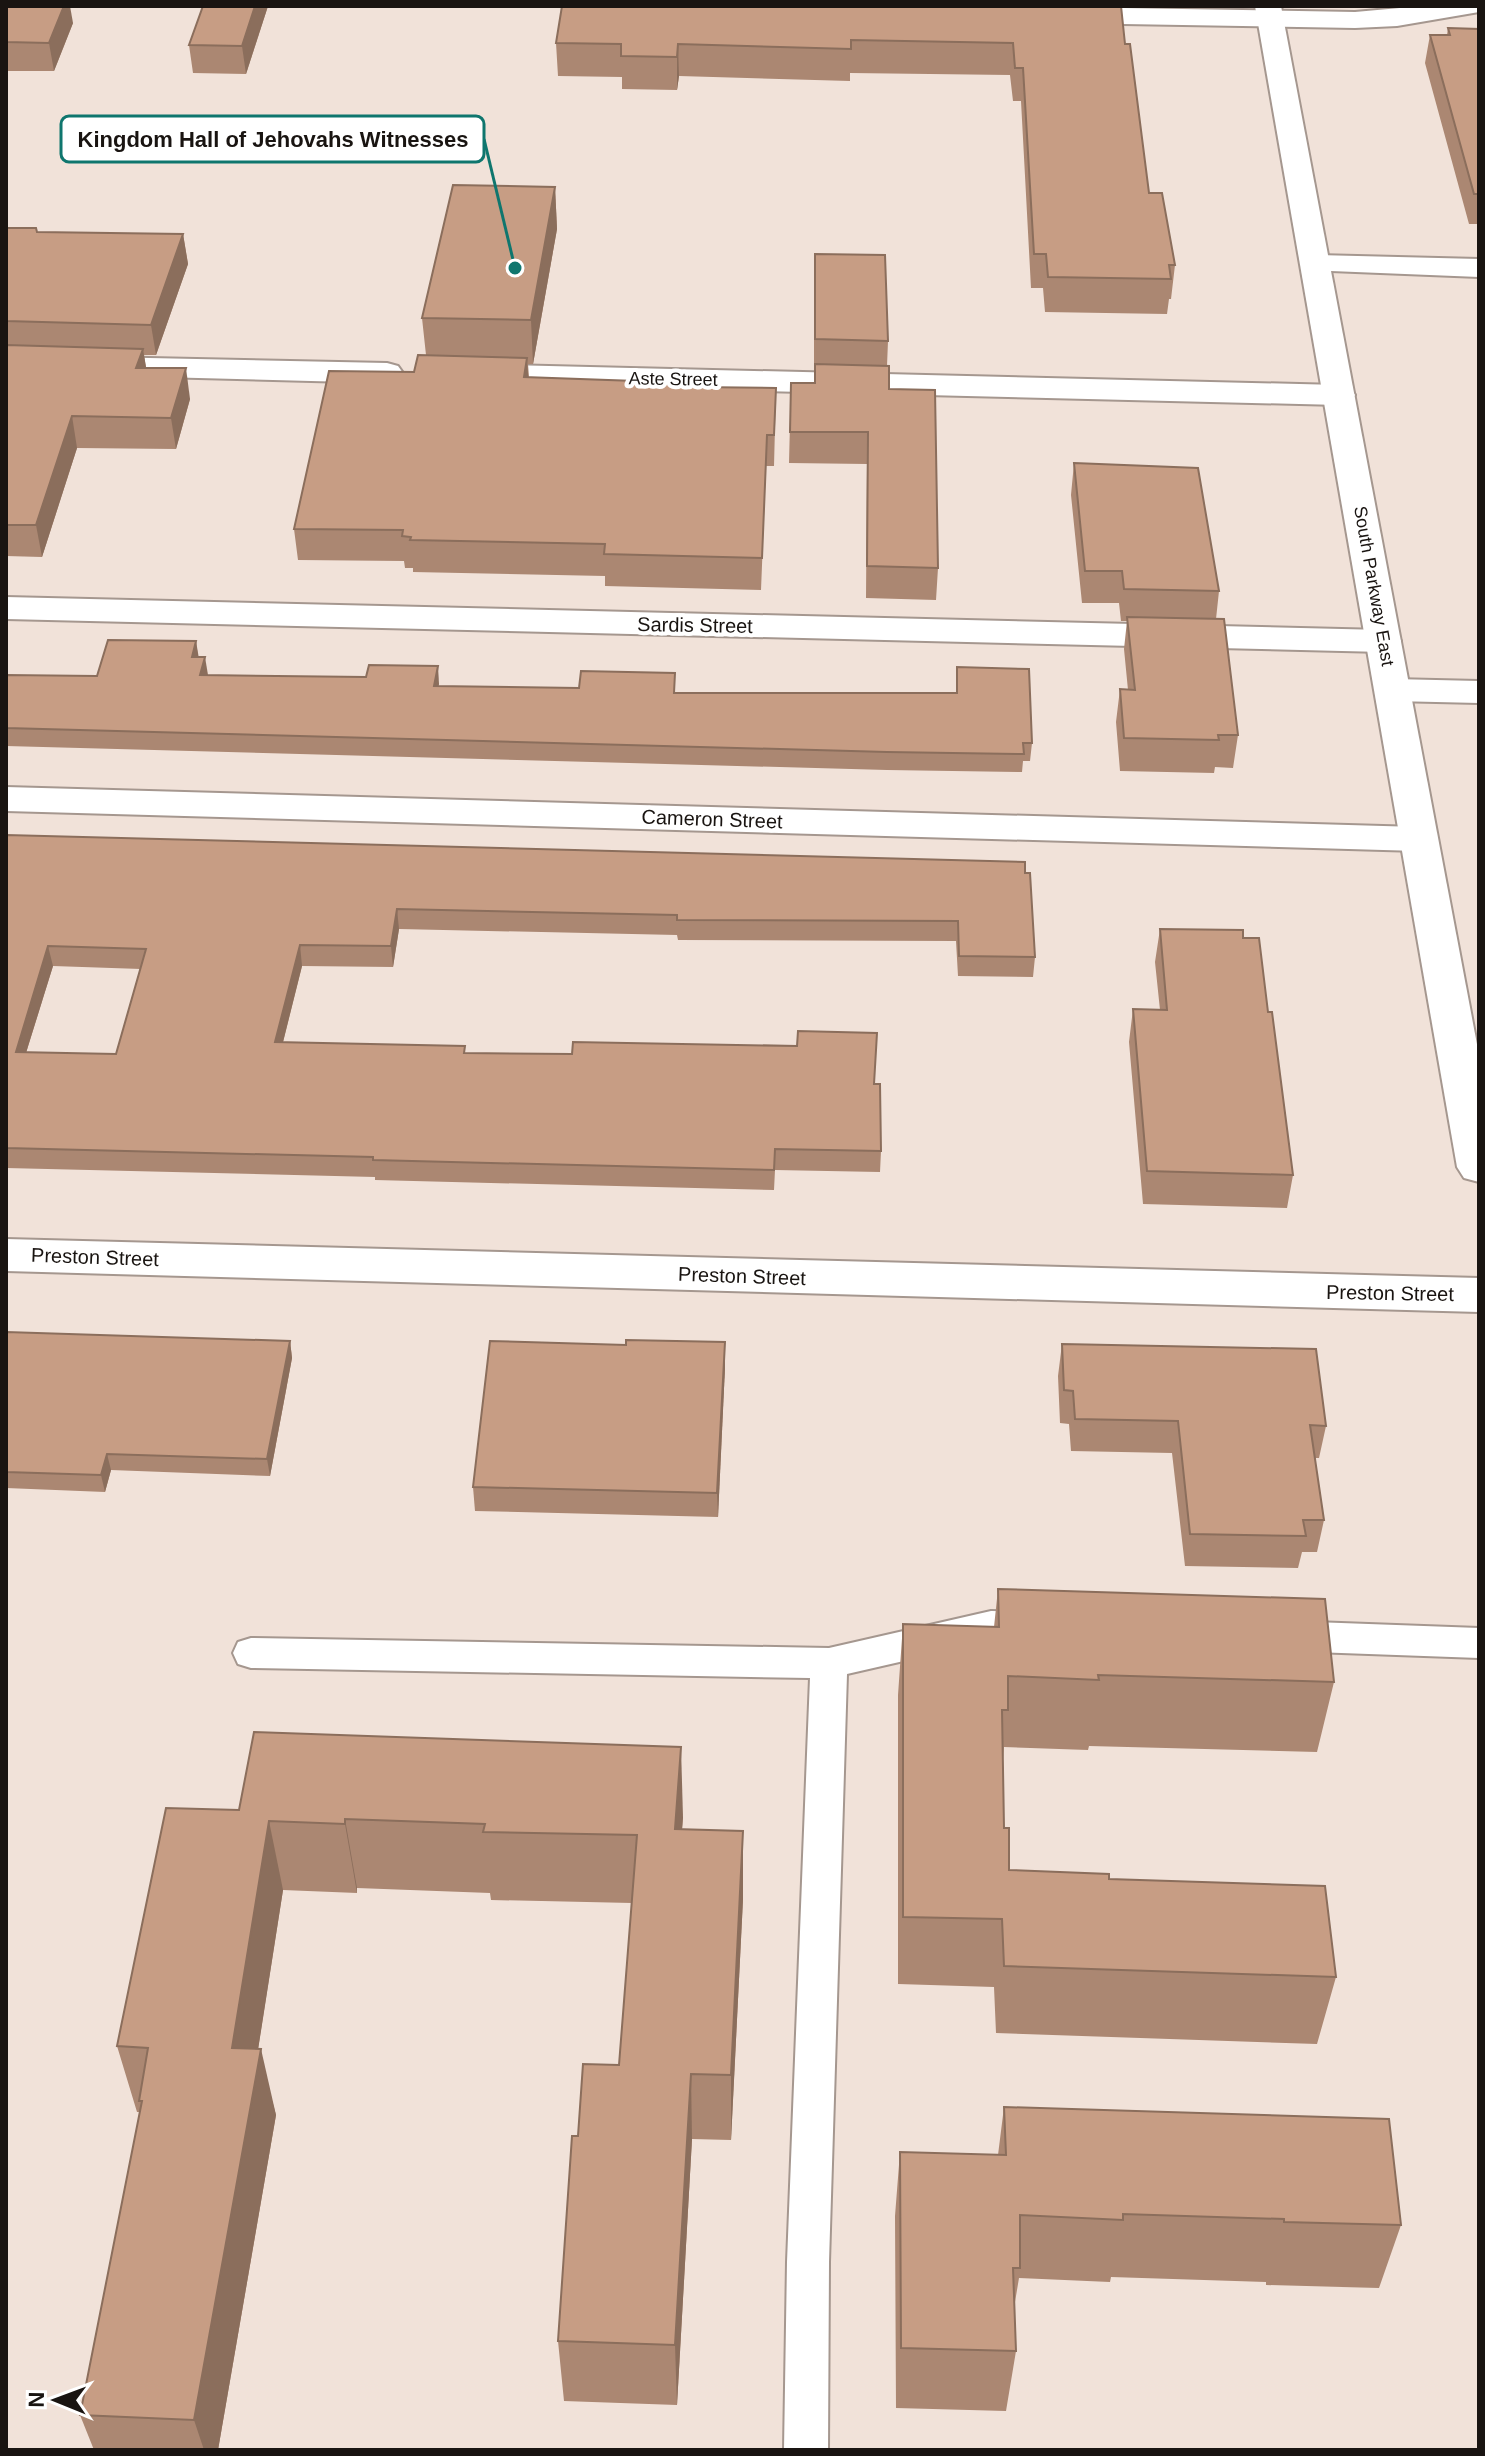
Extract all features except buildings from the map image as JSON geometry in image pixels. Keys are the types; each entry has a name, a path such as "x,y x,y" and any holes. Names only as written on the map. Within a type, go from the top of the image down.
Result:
{"street":[{"path":"1039,14 1269,12 1397,18 1472,6"},
{"name":"South Parkway East","path":"1269,12 1479,1167"},
{"path":"1317,264 1479,268"},
{"name":"Aste Street","path":"6,364 1339,395"},
{"name":"Sardis Street","path":"6,608 1383,641"},
{"path":"1393,690 1479,692"},
{"name":"Cameron Street","path":"6,799 1418,839"},
{"name":"Preston Street","path":"6,1255 1479,1295"}],"lane":[{"path":"251,1653 829,1663 991,1626 1063,1628"},
{"path":"1255,1635 1479,1643"},
{"path":"806,2450 808,2246 829,1663"}],"place":[{"name":"Kingdom Hall of Jehovahs Witnesses","path":"515,268"}]}
